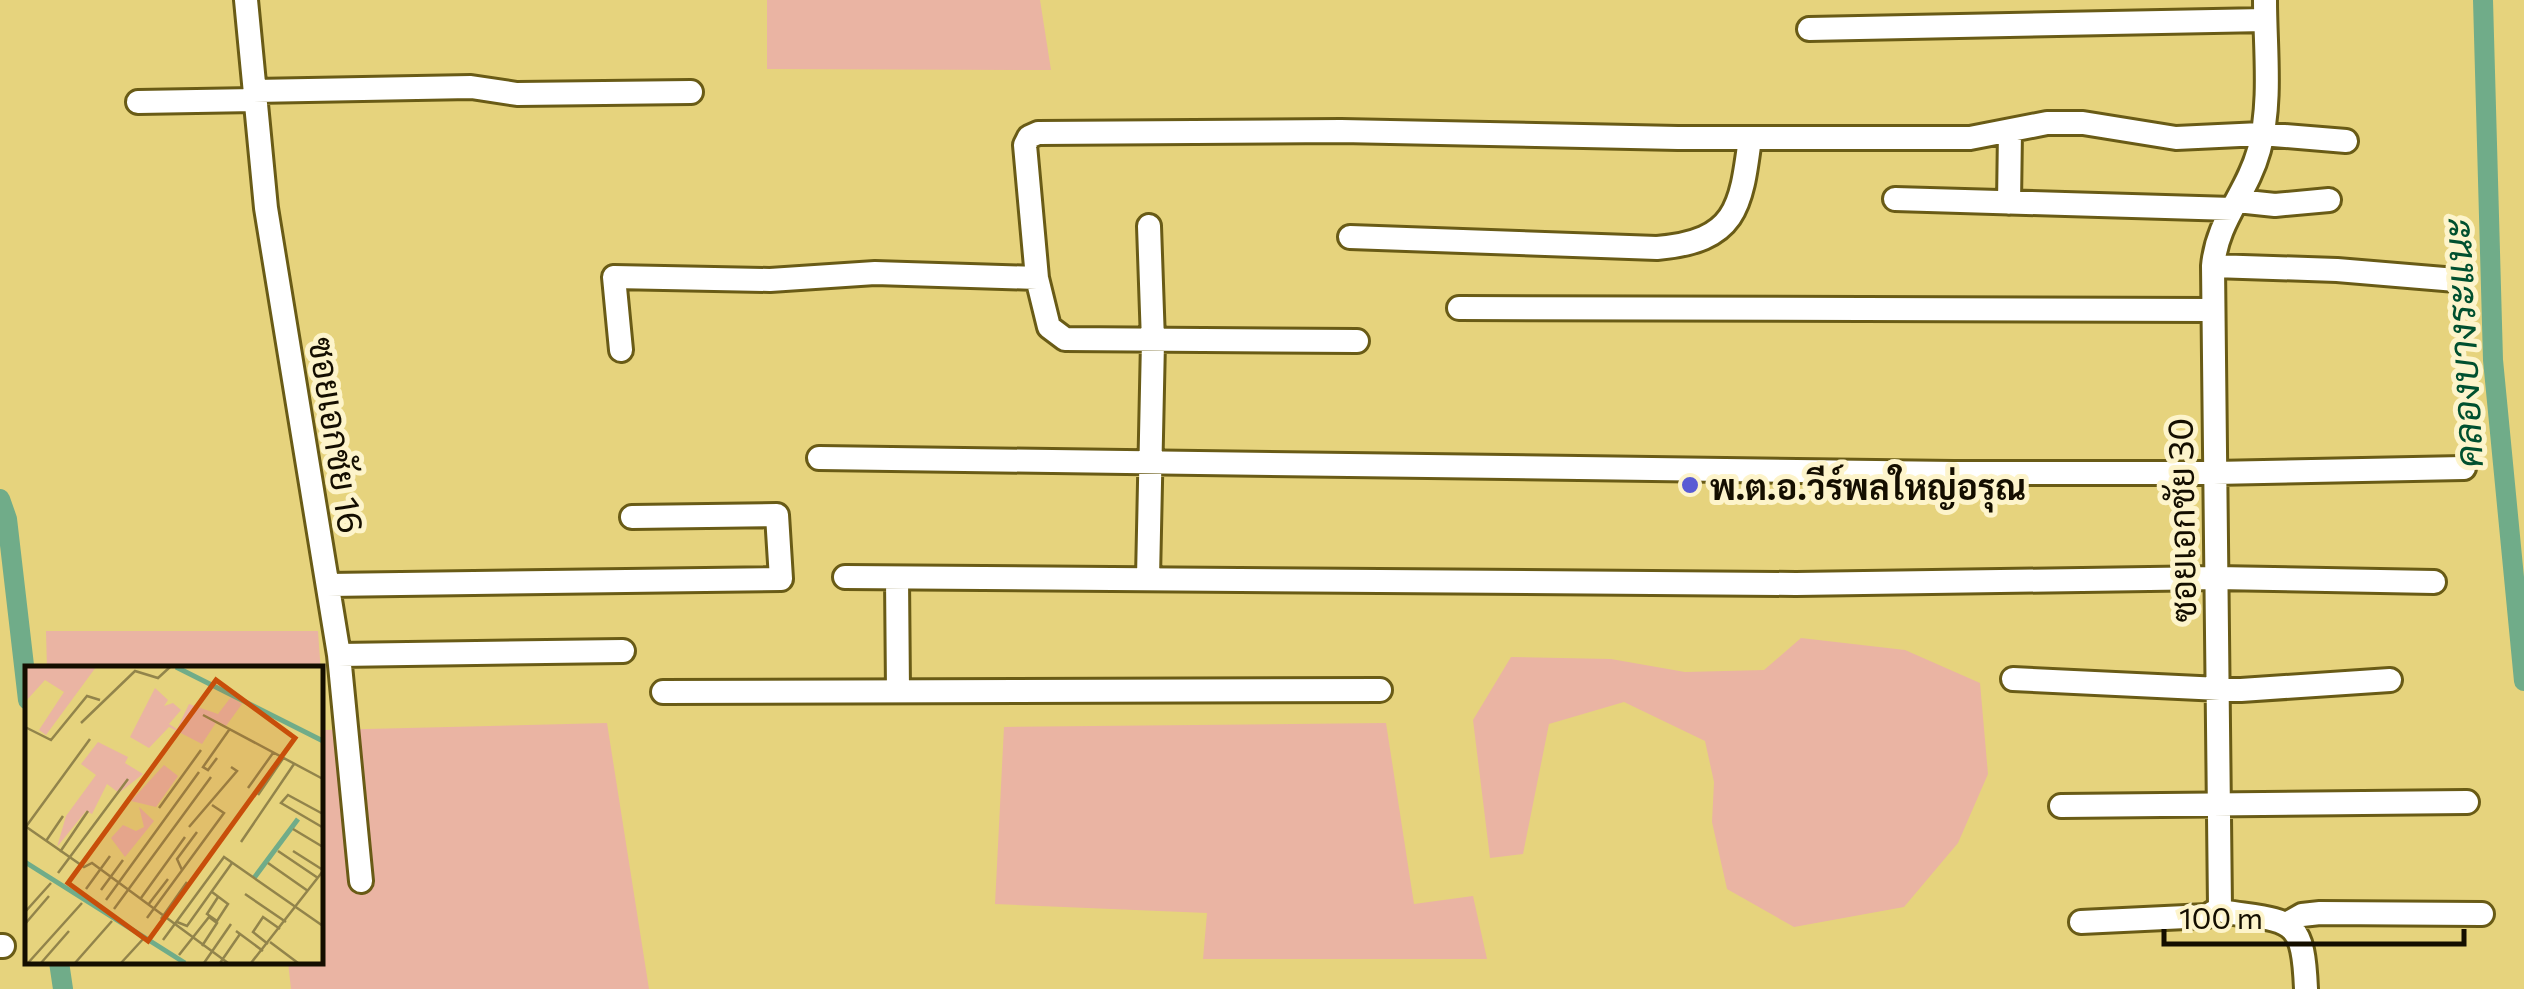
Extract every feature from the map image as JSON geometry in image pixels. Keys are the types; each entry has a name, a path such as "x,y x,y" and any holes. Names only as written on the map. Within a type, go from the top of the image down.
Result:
{"street":[{"name":"ซอยเอกชัย 16","path":"246,0 266,208 339,656 360,881"},
{"path":"1809,29 2265,10"},
{"name":"ซอยเอกชัย 30","path":"2220,908 2215,242 2249,179 2262,134 2265,10"},
{"path":"138,102 471,87 517,94 691,92"},
{"path":"1357,341 1065,339 1056,334 1049,327 1037,278 1025,145 1029,137 1341,131 1970,138 2048,123 2082,123 2176,138 2262,134 2346,141"},
{"path":"2009,203 2010,131"},
{"path":"1350,238 1688,246 1712,236 1728,220 1743,191 1750,138"},
{"path":"1895,199 2234,205 2329,200"},
{"path":"1148,578 1154,341 1149,226"},
{"path":"2214,266 2337,270 2456,280"},
{"path":"621,350 614,277 770,280 875,274 1037,278"},
{"path":"1459,308 2213,310"},
{"path":"819,458 2214,473 2464,468"},
{"path":"328,585 781,579 776,515 632,517"},
{"path":"845,577 1776,584 2216,578 2434,582"},
{"path":"897,578 898,691"},
{"path":"339,656 623,651"},
{"path":"2013,679 2218,689 2390,680"},
{"path":"663,692 1380,690"},
{"path":"2061,806 2467,802"},
{"path":"2081,922 2207,916 2220,908 2288,923 2298,933 2305,953 2306,989"},
{"path":"2288,923 2302,915 2320,913 2482,914"}],"shaded area":[{"path":"767,0 1040,0 1051,70 767,69"},
{"path":"46,631 318,631 320,666 47,666"},
{"path":"1801,638 1905,650 1980,683 1988,774 1958,843 1904,907 1794,927 1727,889 1712,822 1714,782 1705,741 1624,702 1549,724 1523,854 1490,858 1473,720 1511,657 1611,659 1685,672 1764,670"},
{"path":"322,688 325,730 607,723 649,989 291,989 288,964 322,964"},
{"path":"1386,723 1414,904 1473,896 1487,959 1203,959 1207,913 995,904 1004,727"}],"waterway":[{"name":"คลองบางระแนะ","path":"2483,0 2493,360 2524,681"},
{"path":"0,499 7,519 25,674"},
{"path":"59,964 63,989"}],"place":[{"name":"พ.ต.อ.วีร์พลใหญ่อรุณ","path":"1690,485"}]}
